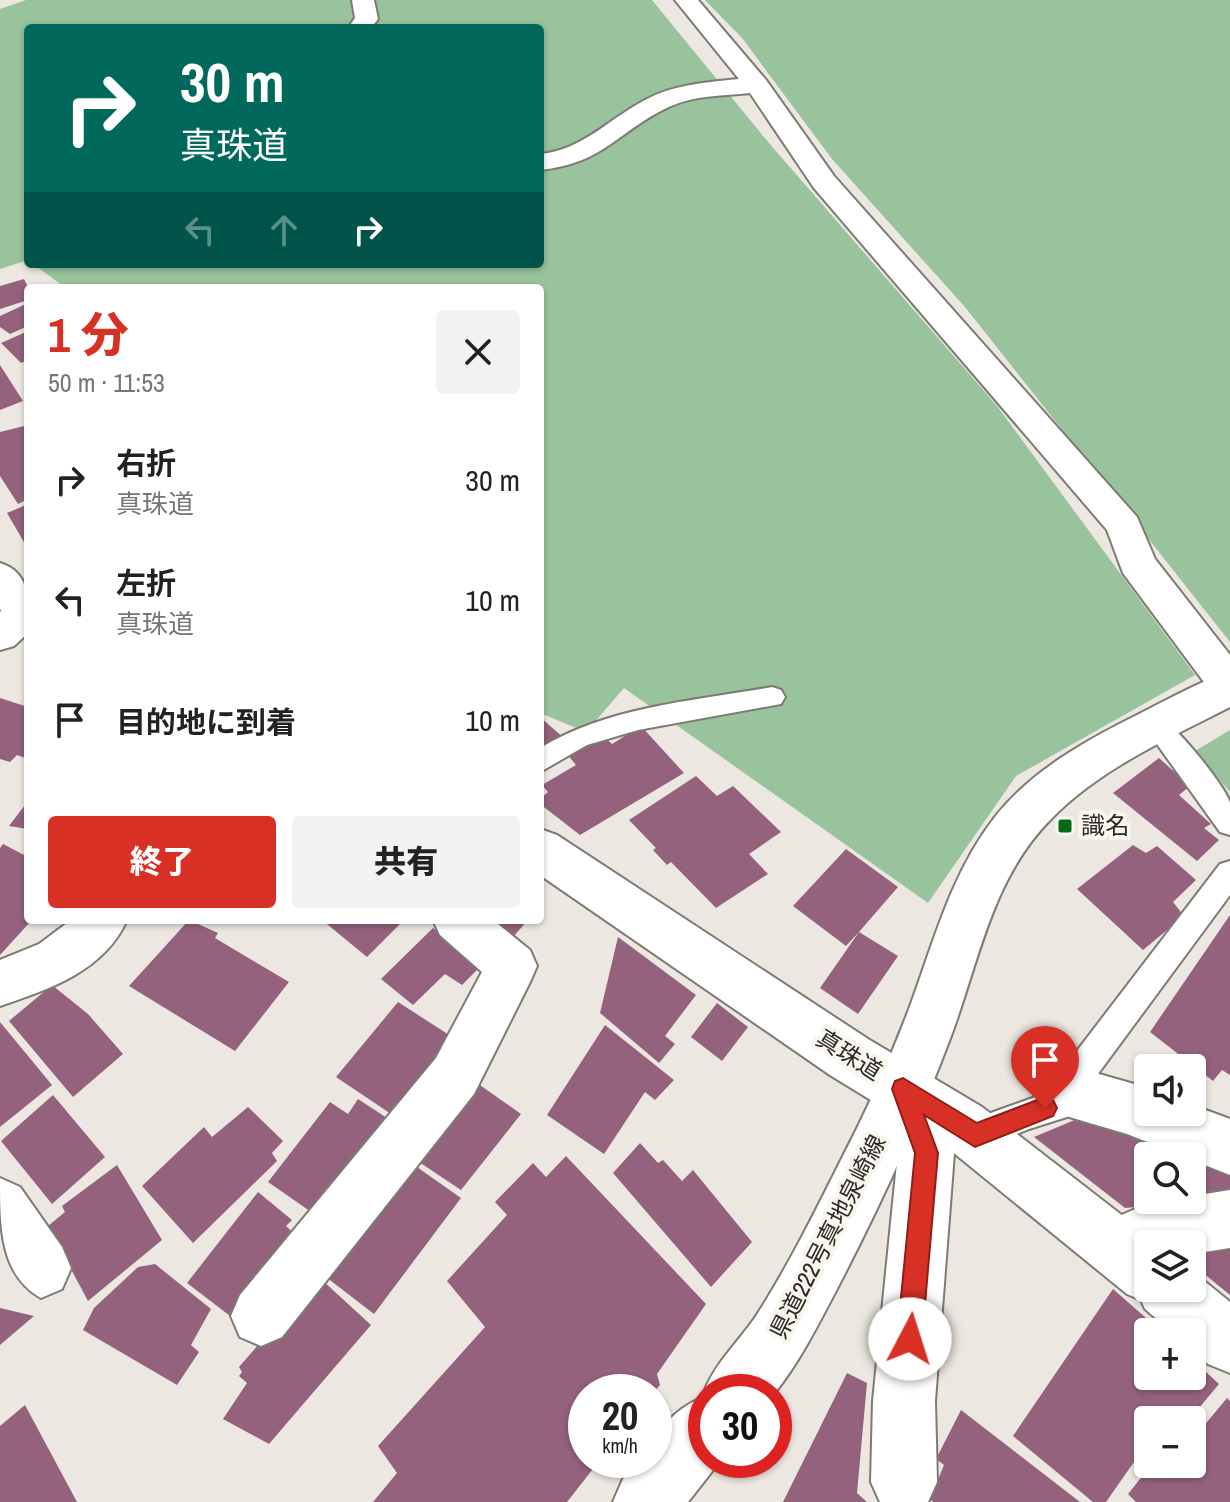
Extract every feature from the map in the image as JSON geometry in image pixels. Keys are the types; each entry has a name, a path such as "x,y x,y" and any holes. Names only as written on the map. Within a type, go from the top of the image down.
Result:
{"street":[{"path":"363,0 367,19 363,24"},
{"path":"686,0 757,85 824,182 1124,526 1137,563 1230,687"},
{"path":"544,162 562,162 590,151 656,104 691,93 757,85"},
{"path":"0,577 17,623"},
{"name":"県道222号真地泉崎線","path":"749,1374 781,1331 834,1235 903,1089 983,876 1013,829 1081,767 1230,687"},
{"name":"真珠道","path":"544,852 702,959 975,1135 1132,1260"},
{"path":"0,983 40,970 83,945 100,924"},
{"path":"261,1316 455,1076 512,966 462,924"},
{"path":"903,1089 926,1153 904,1401 904,1482"},
{"path":"1073,1100 1127,1107 1230,1147"},
{"path":"0,1207 41,1268"},
{"path":"1132,1260 1147,1233 1230,1219"},
{"path":"1183,1302 1230,1342"},
{"path":"646,1502 688,1450"}],"lane":[{"path":"544,759 579,737 638,720 772,697"},
{"path":"1157,726 1173,742 1230,824"},
{"path":"975,1135 1029,1113 1073,1100 1078,1075 1230,873"}],"green space":[{"path":"26,0 652,0 769,143 997,406 1195,675 1016,776 928,903 624,688 586,732 544,715 544,284 60,284 38,268 544,268 544,24 24,24 24,261 0,269 0,9"},
{"path":"705,0 1230,0 1230,642 965,307 832,159 742,38"},
{"path":"1230,730 1230,792 1195,751"}],"building":[{"path":"24,279 26,284 24,284 24,301 0,309 0,286"},
{"path":"24,305 24,328 10,334 0,327 0,316"},
{"path":"24,333 24,362 21,363 1,343"},
{"path":"0,365 23,401 0,410"},
{"path":"24,426 24,501 18,504 0,476 0,432"},
{"path":"24,506 24,542 7,513"},
{"path":"0,698 24,706 24,758 17,755 10,762 0,759"},
{"path":"544,721 565,739 544,752"},
{"path":"641,726 684,773 580,835 544,807 544,796 548,792 544,784 576,765 567,754 604,737 612,744"},
{"path":"1159,758 1190,786 1179,795 1211,824 1204,828 1219,840 1197,861 1113,793"},
{"path":"696,776 717,796 733,786 781,832 749,854 768,874 716,908 671,862 667,865 653,850 656,848 629,820"},
{"path":"24,806 24,828 9,826"},
{"path":"3,844 24,855 24,924 28,924 0,955 0,848"},
{"path":"1133,845 1146,853 1157,846 1196,880 1173,902 1184,916 1143,950 1077,889"},
{"path":"846,849 898,887 846,946 793,906"},
{"path":"1230,915 1230,1075 1222,1070 1213,1081 1206,1076 1206,1054 1178,1054 1150,1032"},
{"path":"185,924 198,924 218,933 215,938 289,982 235,1051 129,986"},
{"path":"327,924 400,924 367,957"},
{"path":"495,924 524,924 513,937"},
{"path":"433,928 483,964 462,985 445,974 413,1005 381,979"},
{"path":"859,932 898,956 858,1014 820,988"},
{"path":"618,937 696,995 665,1036 675,1044 659,1063 600,1013"},
{"path":"52,985 88,1014 123,1054 73,1097 9,1021"},
{"path":"398,1002 460,1042 400,1120 336,1077"},
{"path":"717,1003 748,1027 722,1061 691,1037"},
{"path":"0,1022 52,1085 0,1127"},
{"path":"605,1025 674,1080 655,1100 645,1092 604,1154 547,1115"},
{"path":"477,1083 521,1114 461,1190 413,1158"},
{"path":"53,1095 105,1157 52,1204 1,1141"},
{"path":"358,1099 387,1118 317,1216 268,1182 330,1102 348,1114"},
{"path":"248,1107 283,1141 272,1153 277,1161 193,1243 142,1186 204,1127 212,1137"},
{"path":"1096,1111 1179,1142 1134,1142 1134,1207 1125,1208 1034,1137"},
{"path":"640,1143 658,1163 663,1160 682,1181 693,1170 752,1242 711,1287 613,1173"},
{"path":"1206,1152 1230,1161 1230,1199 1206,1201"},
{"path":"566,1156 706,1304 657,1374 568,1374 568,1478 586,1478 567,1502 373,1502 397,1473 378,1446 485,1327 447,1281 507,1215 495,1202 533,1163 546,1177"},
{"path":"407,1160 461,1198 374,1314 322,1274"},
{"path":"117,1165 162,1240 88,1301 48,1226 65,1212 62,1206"},
{"path":"258,1192 292,1220 286,1226 298,1237 234,1319 187,1283"},
{"path":"1230,1240 1230,1295 1206,1275 1206,1248"},
{"path":"155,1264 211,1309 191,1345 199,1352 177,1385 83,1330 94,1308 138,1267"},
{"path":"322,1280 371,1325 269,1444 223,1419 247,1383 239,1376 242,1372 239,1367 295,1303"},
{"path":"1113,1289 1146,1318 1134,1318 1134,1390 1206,1390 1206,1372 1219,1384 1201,1406 1134,1406 1134,1462 1106,1502 1093,1502 1013,1436"},
{"path":"0,1308 34,1316 0,1345"},
{"path":"847,1373 867,1383 857,1493 867,1502 783,1502"},
{"path":"1227,1398 1230,1401 1230,1502 1136,1502 1128,1494 1141,1478 1206,1478 1206,1423"},
{"path":"25,1405 77,1502 0,1502 0,1426"},
{"path":"961,1410 1080,1502 933,1502 930,1499 944,1465 936,1459"}],"place":[{"name":"識名","path":"1065,826"}],"route":[{"path":"910,1339 926,1153 903,1089 975,1135 1045,1108"}]}
